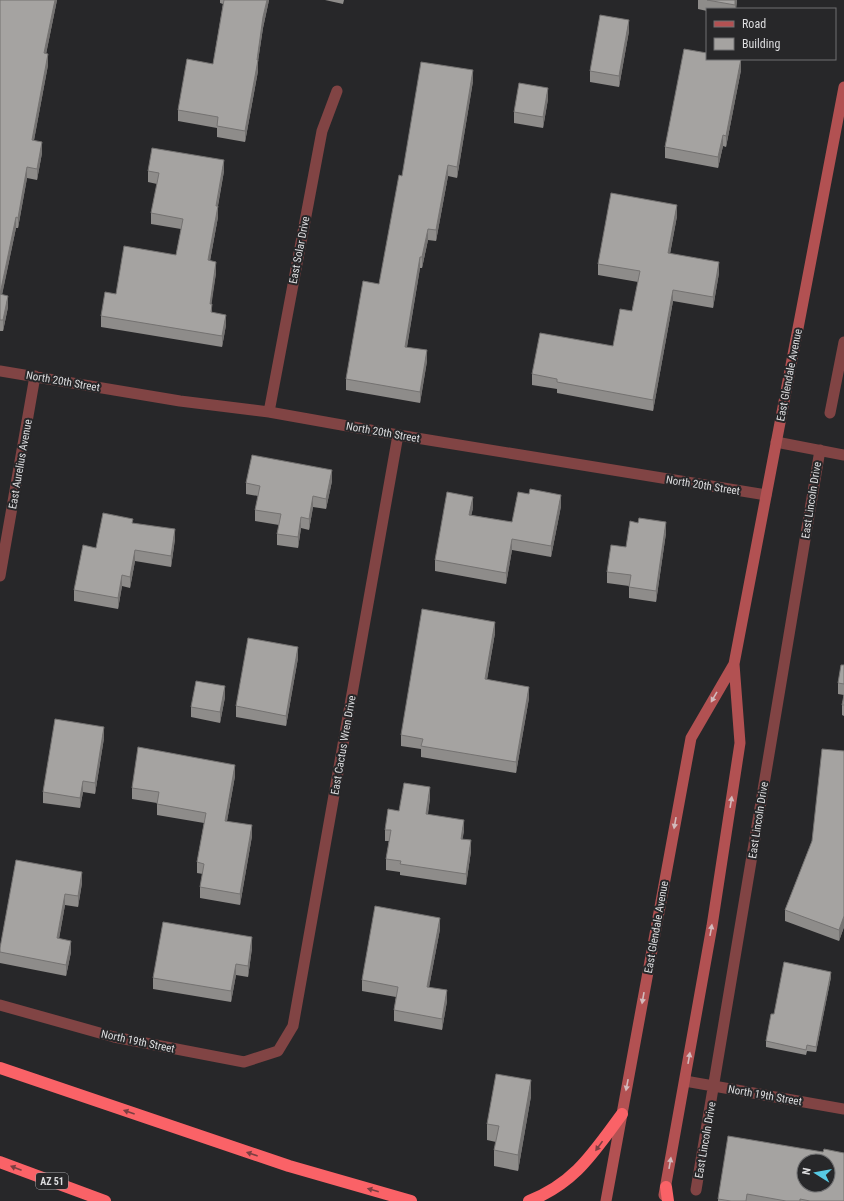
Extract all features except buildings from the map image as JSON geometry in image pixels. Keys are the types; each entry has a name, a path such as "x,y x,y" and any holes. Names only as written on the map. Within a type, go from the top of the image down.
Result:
{"highway":[{"path":"0,1068 289,1166 411,1201"},
{"path":"529,1201 559,1186 577,1173 622,1114"},
{"name":"AZ 51","path":"0,1162 105,1201"},
{"path":"666,1187 668,1201"}],"main road":[{"name":"East Glendale Avenue","path":"663,1201 685,1080 740,743 734,664 844,87"},
{"name":"East Glendale Avenue","path":"606,1201 691,738 734,664"}],"street":[{"name":"East Solar Drive","path":"269,412 322,131 337,90"},
{"path":"830,413 844,342"},
{"name":"North 20th Street","path":"0,371 180,401 269,412 398,435 766,495"},
{"name":"East Aurelius Avenue","path":"0,576 35,376"},
{"name":"East Cactus Wren Drive","path":"278,1051 293,1026 398,435"},
{"path":"776,442 844,456"},
{"name":"East Lincoln Drive","path":"696,1190 820,450"},
{"name":"North 19th Street","path":"0,1005 114,1037 244,1062 278,1051"},
{"name":"North 19th Street","path":"685,1080 844,1109"}]}
